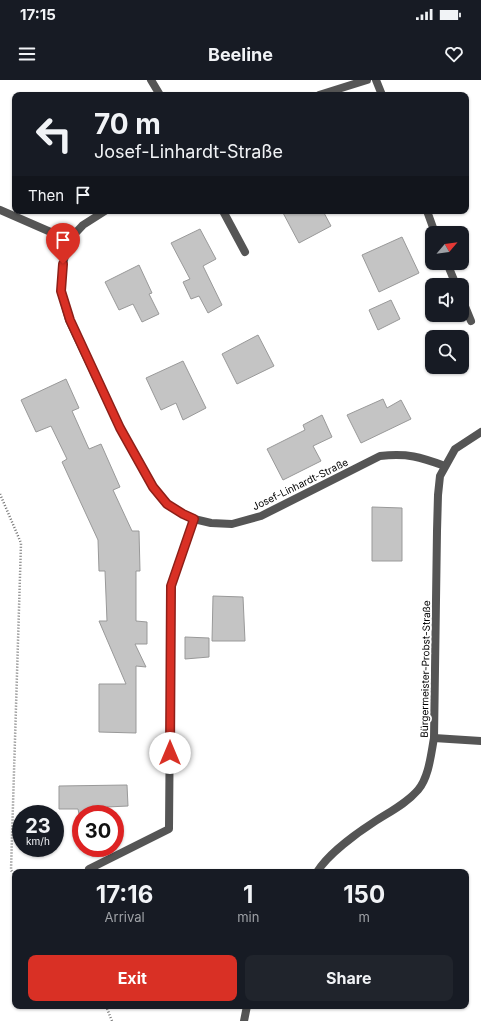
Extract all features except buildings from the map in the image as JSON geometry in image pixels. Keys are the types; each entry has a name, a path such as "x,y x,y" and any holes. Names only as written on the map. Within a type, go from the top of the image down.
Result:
{"street":[{"path":"151,80 158,92"},
{"path":"329,92 367,80"},
{"path":"376,80 381,92"},
{"path":"0,210 69,240 83,226 101,214"},
{"path":"225,214 245,252"},
{"path":"428,214 432,226"},
{"name":"Josef-Linhardt-Straße","path":"69,240 63,264 61,291 70,320 120,428 153,487 167,504 183,514 194,519 211,523 232,524 261,516 380,456 397,454 419,456 445,466"},
{"path":"469,316 471,321"},
{"name":"Bürgermeister-Probst-Straße","path":"319,869 346,842 374,822 399,807 419,789 429,768 434,738 438,495 440,476 455,449 481,432"},
{"path":"89,869 169,830 171,586 194,519"},
{"path":"434,738 481,742"},
{"path":"244,1021 246,1009"}],"path":[{"path":"0,494 21,543 12,872"},
{"path":"107,1009 112,1021"}],"route":[{"path":"63,264 61,291 70,320 120,428 153,487 167,504 194,519 171,586 170,753"}]}
